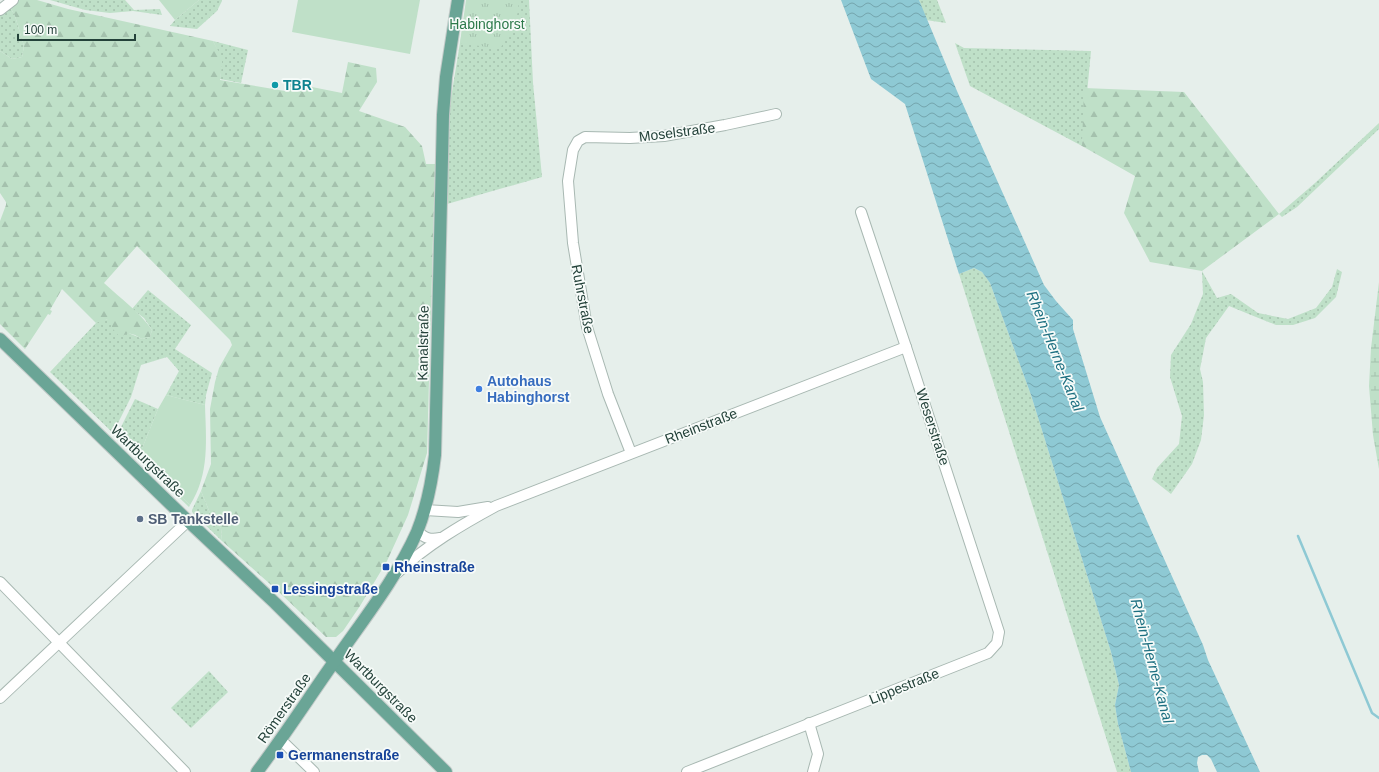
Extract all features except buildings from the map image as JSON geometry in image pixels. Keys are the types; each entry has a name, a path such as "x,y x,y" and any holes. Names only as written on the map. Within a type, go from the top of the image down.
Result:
{"main road":[{"name":"Kanalstraße","path":"335,661 392,578 417,531 425,510 431,485 435,455 443,115 446,77 458,0"},
{"name":"Wartburgstraße","path":"1,343 335,661 446,772"},
{"name":"Römerstraße","path":"257,772 281,740 335,661"}],"street":[{"path":"0,10 13,0"},
{"name":"Moselstraße","path":"578,141 585,137 630,138 664,136 776,114"},
{"name":"Ruhrstraße","path":"578,141 574,150 568,181 573,243 587,327 608,394 631,453"},
{"name":"Weserstraße","path":"861,212 999,632 997,643"},
{"name":"Rheinstraße","path":"392,578 414,558 440,538 496,506 906,346"},
{"name":"Rheinstraße","path":"425,510 458,512 496,506"},
{"path":"0,698 188,521"},
{"path":"417,531 425,538 432,540 440,538"},
{"path":"0,582 185,772"},
{"name":"Lippestraße","path":"687,772 988,653 997,643"},
{"path":"809,724 818,754 813,772"},
{"path":"281,740 314,772"}],"green space":[{"path":"19,0 37,0 68,9 213,41 222,58 220,80 285,91 287,82 342,93 348,62 376,68 377,82 359,111 405,127 422,146 426,164 435,164 427,453 408,515 387,561 360,606 343,631 336,637 326,637 222,541 221,528 210,513 201,491 211,464 210,409 215,382 219,368 232,345 230,340 137,246 104,283 136,311 147,323 152,330 150,337 142,339 128,333 120,337 112,328 112,322 106,319 96,323 62,289 50,310 52,311 50,315 48,314 25,349 0,324 0,221 6,202 0,193 0,51 12,59 22,57 24,46 15,16 9,5"},
{"path":"50,0 125,0 134,10 160,9 162,15 133,11 110,13 85,10"},
{"path":"159,0 199,0 175,20"},
{"path":"199,0 222,1 217,11 197,29 170,26 175,20"},
{"path":"298,0 420,0 410,54 292,32"},
{"name":"Habinghorst","path":"466,0 518,0 518,13 516,19 500,49 460,43"},
{"path":"467,0 529,0 533,83 542,177 447,204 450,104"},
{"path":"919,0 937,0 946,23 926,20"},
{"path":"9,5 15,16 24,46 22,57 12,59 0,51 0,12"},
{"path":"213,41 248,50 241,83 220,79 221,59"},
{"path":"955,43 964,48 1091,51 1082,146 970,86"},
{"path":"1084,88 1184,92 1279,214 1202,271 1150,262 1124,213 1135,176 1082,146"},
{"path":"1379,123 1379,129 1297,207 1282,217 1279,214 1315,183"},
{"path":"974,268 982,272 990,283 1031,395 1111,652 1119,685 1115,705 1118,724 1131,772 1117,772 959,274"},
{"path":"1337,269 1342,272 1336,297 1315,318 1293,325 1276,325 1229,306 1206,338 1200,369 1203,382 1204,415 1201,440 1192,464 1171,494 1152,479 1157,468 1179,444 1182,416 1170,377 1171,355 1191,324 1203,294 1202,271 1217,298 1231,294 1258,313 1288,319 1316,308 1332,287"},
{"path":"1379,282 1379,469 1373,435 1369,386 1371,348"},
{"path":"148,290 191,325 175,349 212,373 205,405 166,395 179,371 167,357 141,365 131,397 113,433 50,372 96,323 103,319 108,319 127,332 142,339 150,337 152,330 144,318 132,309"},
{"path":"166,395 205,405 206,443 204,469 201,481 190,505 139,456 158,409"},
{"path":"135,399 158,409 139,456 190,505 189,507 116,437"},
{"path":"201,491 210,513 221,528 222,541 192,512"},
{"path":"209,671 228,692 191,728 171,708"}],"water":[{"name":"Rhein-Herne-Kanal","path":"841,0 919,0 957,91 1044,285 1073,320 1073,329 1100,417 1203,645 1208,660 1260,772 1217,772 1211,759 1207,755 1202,755 1198,757 1197,763 1199,772 1131,772 1118,724 1115,705 1119,685 1111,652 1031,395 990,283 982,272 974,268 959,274 905,104 871,79"}],"waterway":[{"path":"1298,536 1372,713 1379,718"}],"place":[{"name":"TBR","path":"275,85"},
{"name":"Autohaus Habinghorst","path":"479,389"},
{"name":"SB Tankstelle","path":"140,519"},
{"name":"Rheinstraße","path":"386,567"},
{"name":"Lessingstraße","path":"275,589"},
{"name":"Germanenstraße","path":"280,755"}]}
